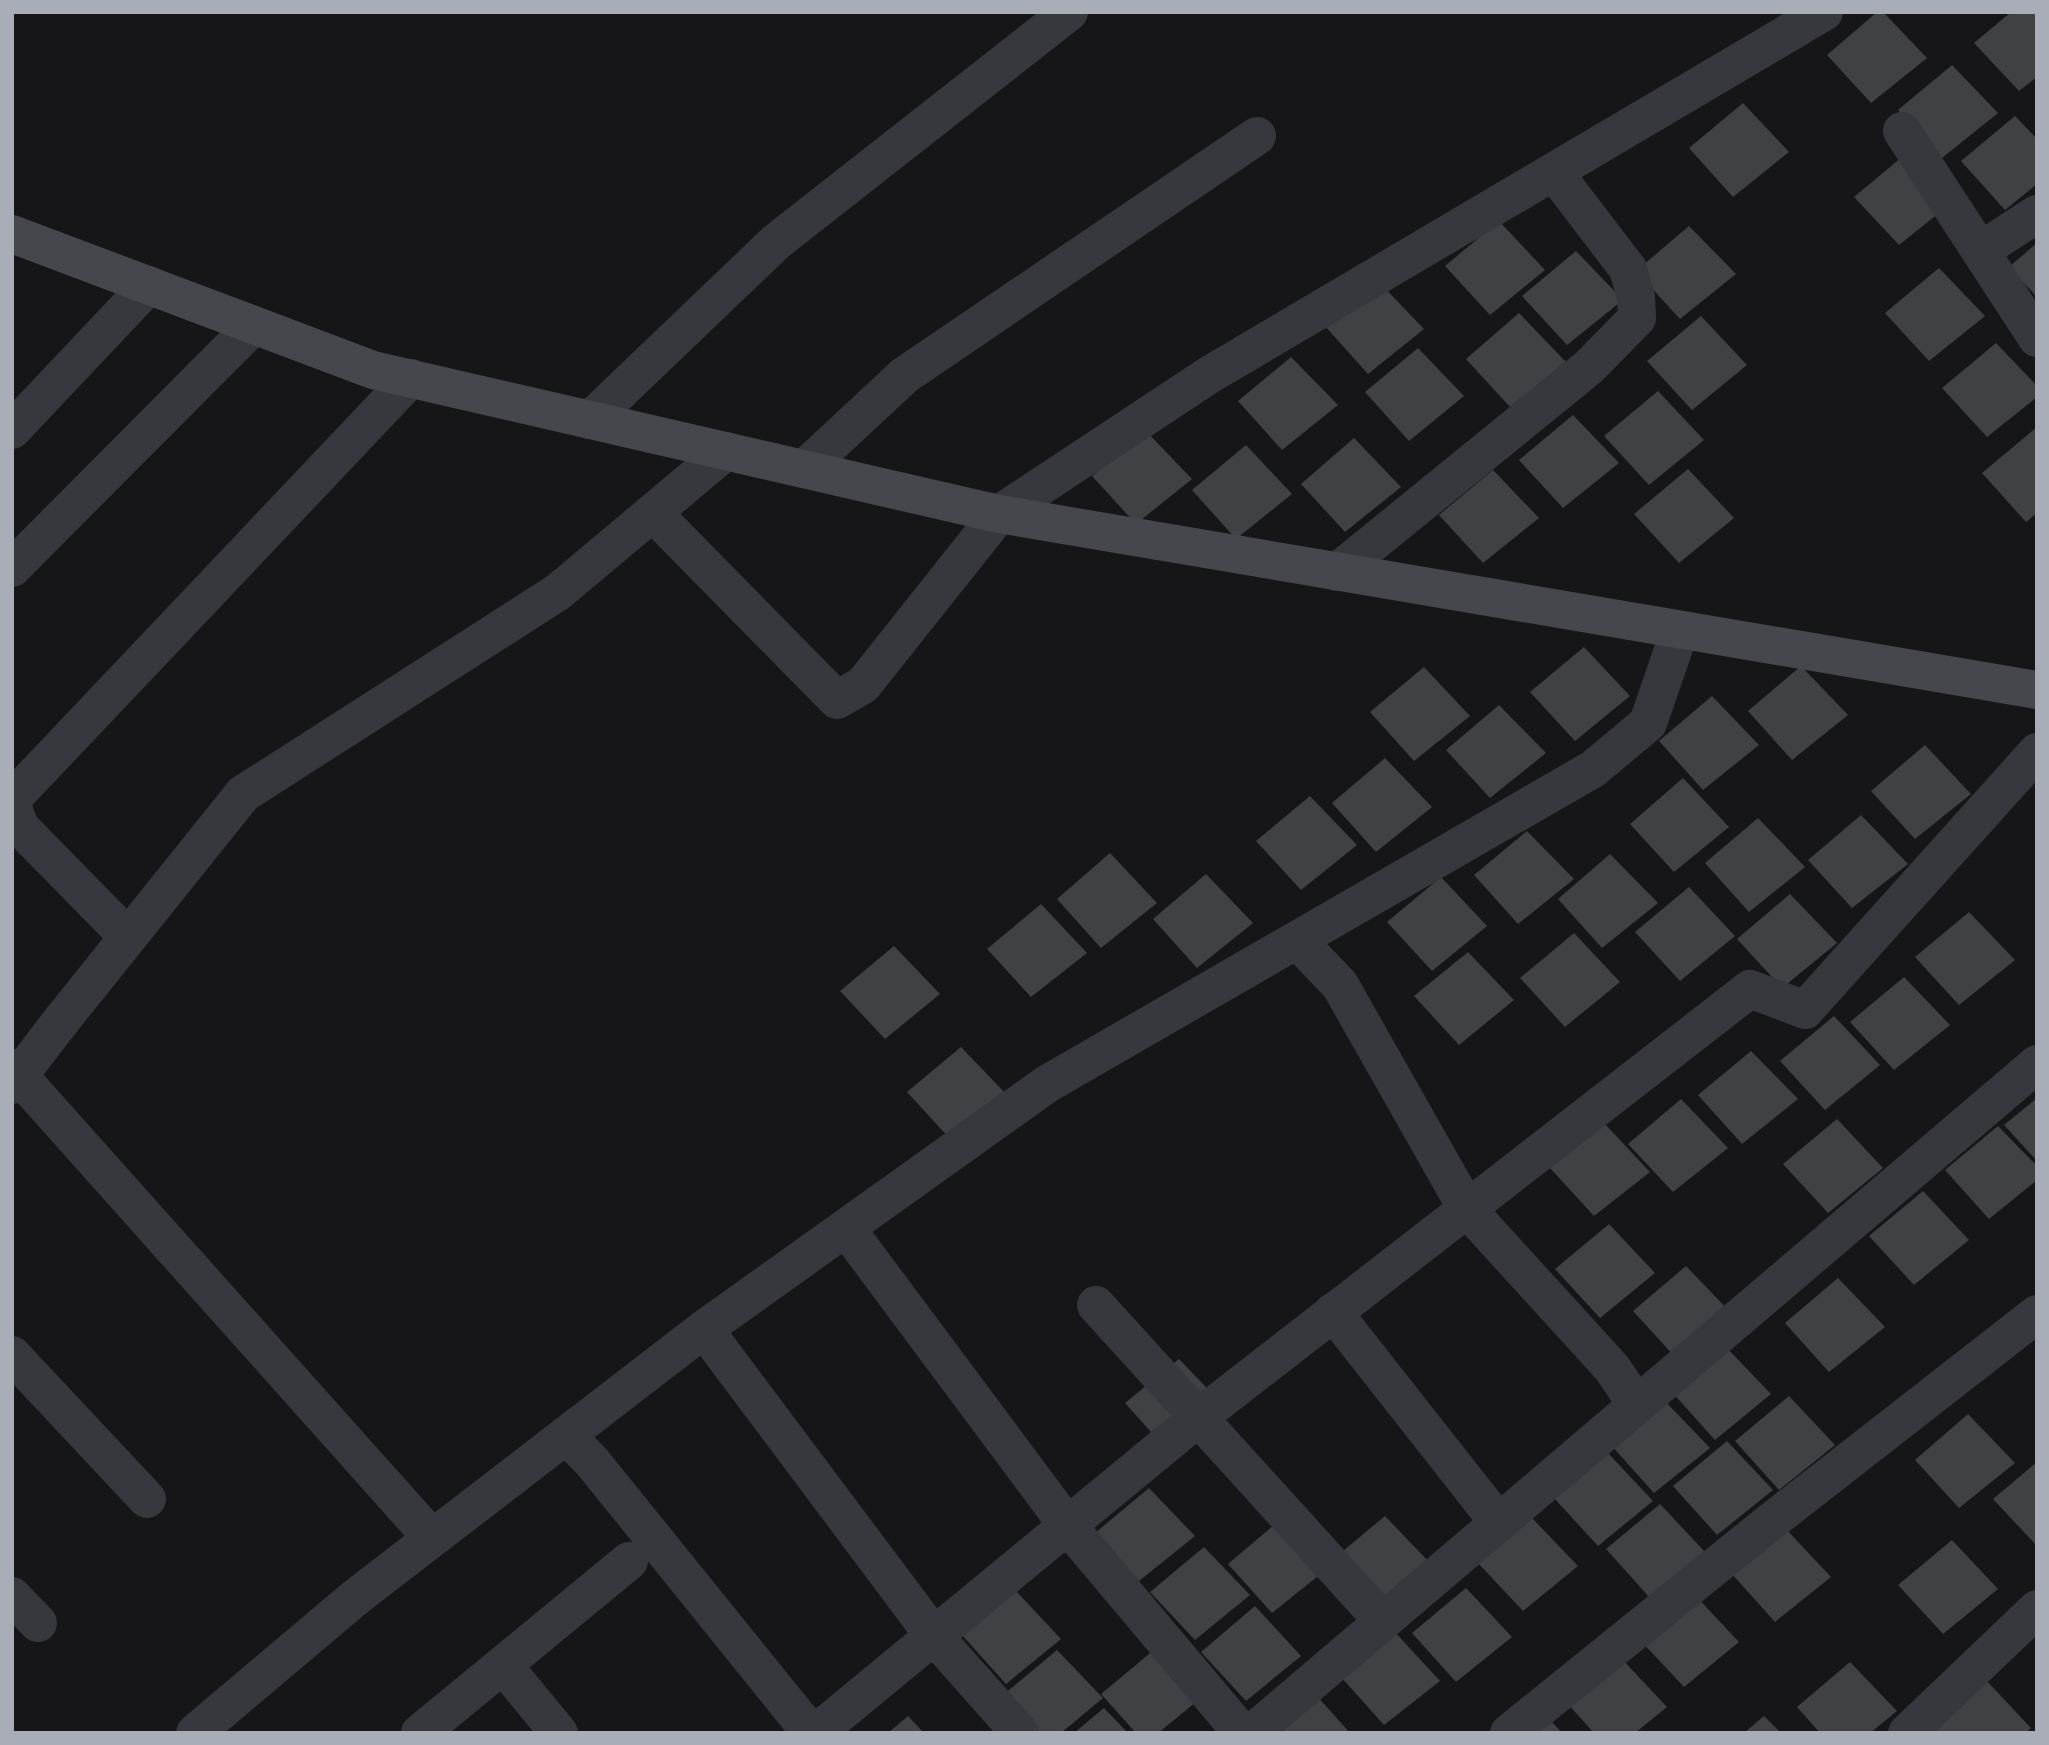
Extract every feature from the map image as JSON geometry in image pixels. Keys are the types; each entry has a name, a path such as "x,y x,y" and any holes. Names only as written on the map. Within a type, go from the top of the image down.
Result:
{"street":[{"path":"590,420 776,242 1069,12"},
{"path":"653,513 837,700 863,685 999,514 1209,375 1824,12"},
{"path":"1902,131 2037,338"},
{"path":"804,469 905,375 1257,136"},
{"path":"1336,572 1589,367 1637,318 1636,297 1628,269 1555,172"},
{"path":"1980,251 2037,214"},
{"path":"12,234 373,370 999,514 2037,691"},
{"path":"12,430 149,285"},
{"path":"12,568 254,325"},
{"path":"12,799 411,379"},
{"path":"432,1538 15,1076 243,794 558,592 726,451"},
{"path":"195,1733 356,1597 566,1434 704,1329 1047,1084 1593,769 1648,723 1680,631"},
{"path":"566,1434 593,1463 814,1733 1199,1417 1750,989 1805,1010 2037,752"},
{"path":"12,806 20,827 128,937"},
{"path":"1297,940 1340,985 1467,1209 1612,1368 1637,1405"},
{"path":"1252,1733 2037,1064"},
{"path":"846,1228 1068,1526 1242,1733"},
{"path":"1096,1305 1382,1621"},
{"path":"1333,1312 1499,1522"},
{"path":"1508,1733 1769,1523 2037,1314"},
{"path":"704,1329 934,1636 1020,1733"},
{"path":"12,1355 147,1499"},
{"path":"420,1733 629,1561"},
{"path":"12,1596 38,1623"},
{"path":"1907,1733 2037,1609"},
{"path":"503,1665 559,1733"}],"building":[{"path":"1877,12 1883,12 1927,58 1871,103 1827,55"},
{"path":"2011,12 2037,12 2037,77 2019,91 1974,43"},
{"path":"1952,65 1998,113 1942,158 1898,110"},
{"path":"1743,103 1789,152 1733,197 1689,148"},
{"path":"2015,116 2037,139 2037,184 2005,210 1961,161"},
{"path":"1908,152 1954,201 1899,245 1854,197"},
{"path":"1499,221 1545,270 1490,315 1445,266"},
{"path":"1689,226 1736,274 1680,319 1636,271"},
{"path":"2037,243 2037,297 2009,267"},
{"path":"1576,251 1623,300 1567,345 1522,296"},
{"path":"1939,268 1985,316 1929,361 1885,313"},
{"path":"1377,280 1424,329 1368,374 1324,325"},
{"path":"1519,313 1566,362 1510,407 1466,359"},
{"path":"1701,316 1747,365 1692,410 1647,361"},
{"path":"1996,343 2037,386 2037,397 1987,437 1942,388"},
{"path":"1418,348 1464,396 1409,441 1365,392"},
{"path":"1291,357 1338,405 1282,450 1238,401"},
{"path":"1658,391 1704,440 1649,485 1604,436"},
{"path":"1573,415 1619,463 1563,508 1519,460"},
{"path":"2037,427 2037,513 2026,522 1982,473"},
{"path":"1146,431 1192,479 1136,524 1092,476"},
{"path":"1354,438 1401,487 1345,532 1301,484"},
{"path":"1246,445 1292,494 1236,539 1192,490"},
{"path":"1688,469 1734,518 1679,563 1634,514"},
{"path":"1493,470 1539,518 1483,563 1439,515"},
{"path":"1584,647 1630,696 1575,741 1530,692"},
{"path":"1801,666 1848,715 1792,760 1748,711"},
{"path":"1424,667 1470,716 1414,761 1370,712"},
{"path":"1712,696 1759,745 1703,790 1659,741"},
{"path":"1499,705 1546,753 1490,798 1446,750"},
{"path":"1925,745 1971,794 1915,839 1871,791"},
{"path":"1385,758 1432,807 1376,852 1332,803"},
{"path":"1683,778 1729,827 1674,872 1630,824"},
{"path":"1310,796 1357,845 1301,890 1256,841"},
{"path":"1861,815 1908,864 1852,908 1808,860"},
{"path":"1758,818 1805,867 1749,912 1705,863"},
{"path":"1527,831 1574,879 1518,924 1474,875"},
{"path":"1110,853 1157,903 1101,948 1057,899"},
{"path":"1610,854 1658,903 1602,948 1558,899"},
{"path":"1206,874 1253,923 1197,968 1153,919"},
{"path":"1441,877 1487,926 1432,971 1387,922"},
{"path":"1689,887 1735,936 1680,981 1635,932"},
{"path":"1790,894 1837,943 1782,988 1737,939"},
{"path":"1041,904 1087,953 1031,997 987,949"},
{"path":"1969,912 2015,960 1959,1005 1915,957"},
{"path":"1574,933 1620,982 1565,1027 1520,978"},
{"path":"894,946 940,994 885,1039 840,991"},
{"path":"1468,952 1514,1000 1459,1045 1414,996"},
{"path":"1904,977 1950,1025 1894,1070 1850,1022"},
{"path":"1834,1016 1880,1065 1825,1110 1780,1061"},
{"path":"961,1047 1007,1095 951,1140 907,1092"},
{"path":"1751,1051 1798,1099 1742,1144 1698,1095"},
{"path":"2037,1098 2037,1161 2004,1125"},
{"path":"1681,1099 1728,1148 1673,1192 1628,1144"},
{"path":"1837,1119 1883,1168 1828,1213 1783,1164"},
{"path":"1604,1123 1650,1172 1594,1216 1550,1168"},
{"path":"1998,1126 2037,1166 2037,1180 1989,1219 1945,1170"},
{"path":"1923,1191 1969,1240 1914,1285 1869,1236"},
{"path":"1609,1224 1655,1273 1600,1318 1555,1269"},
{"path":"1686,1266 1733,1315 1677,1359 1633,1311"},
{"path":"1838,1278 1885,1327 1829,1372 1785,1323"},
{"path":"1724,1345 1771,1394 1715,1440 1671,1391"},
{"path":"1179,1359 1225,1407 1169,1452 1125,1403"},
{"path":"1789,1396 1835,1445 1779,1490 1735,1441"},
{"path":"1663,1399 1710,1448 1654,1493 1610,1444"},
{"path":"1968,1414 2015,1463 1959,1508 1915,1460"},
{"path":"1727,1441 1773,1490 1717,1535 1673,1486"},
{"path":"1607,1452 1653,1501 1598,1546 1553,1497"},
{"path":"2037,1462 2037,1546 1993,1499"},
{"path":"1149,1488 1195,1536 1139,1581 1095,1533"},
{"path":"1660,1504 1706,1553 1650,1598 1606,1549"},
{"path":"1385,1516 1431,1564 1375,1609 1331,1561"},
{"path":"1532,1518 1578,1566 1523,1611 1478,1563"},
{"path":"1281,1519 1328,1568 1272,1613 1228,1564"},
{"path":"1785,1528 1831,1577 1775,1622 1731,1573"},
{"path":"1952,1540 1998,1589 1943,1634 1898,1585"},
{"path":"1204,1547 1250,1595 1195,1640 1150,1592"},
{"path":"1466,1588 1512,1637 1456,1682 1412,1633"},
{"path":"1015,1590 1061,1639 1006,1684 962,1635"},
{"path":"1693,1593 1739,1642 1684,1687 1639,1639"},
{"path":"1255,1606 1301,1656 1246,1701 1201,1652"},
{"path":"1394,1631 1440,1681 1384,1725 1340,1676"},
{"path":"1155,1649 1201,1698 1158,1733 1136,1733 1101,1694"},
{"path":"1057,1650 1103,1698 1061,1733 1038,1733 1003,1695"},
{"path":"1621,1658 1667,1707 1635,1733 1594,1733 1567,1703"},
{"path":"1850,1662 1897,1711 1870,1733 1820,1733 1797,1707"},
{"path":"1984,1678 2031,1728 2025,1733 1939,1733 1931,1724"},
{"path":"1317,1696 1350,1733 1276,1733"},
{"path":"1104,1708 1128,1733 1074,1733"},
{"path":"908,1716 924,1733 888,1733"},
{"path":"1764,1716 1781,1733 1744,1733"},
{"path":"1551,1721 1562,1733 1537,1733"}]}
